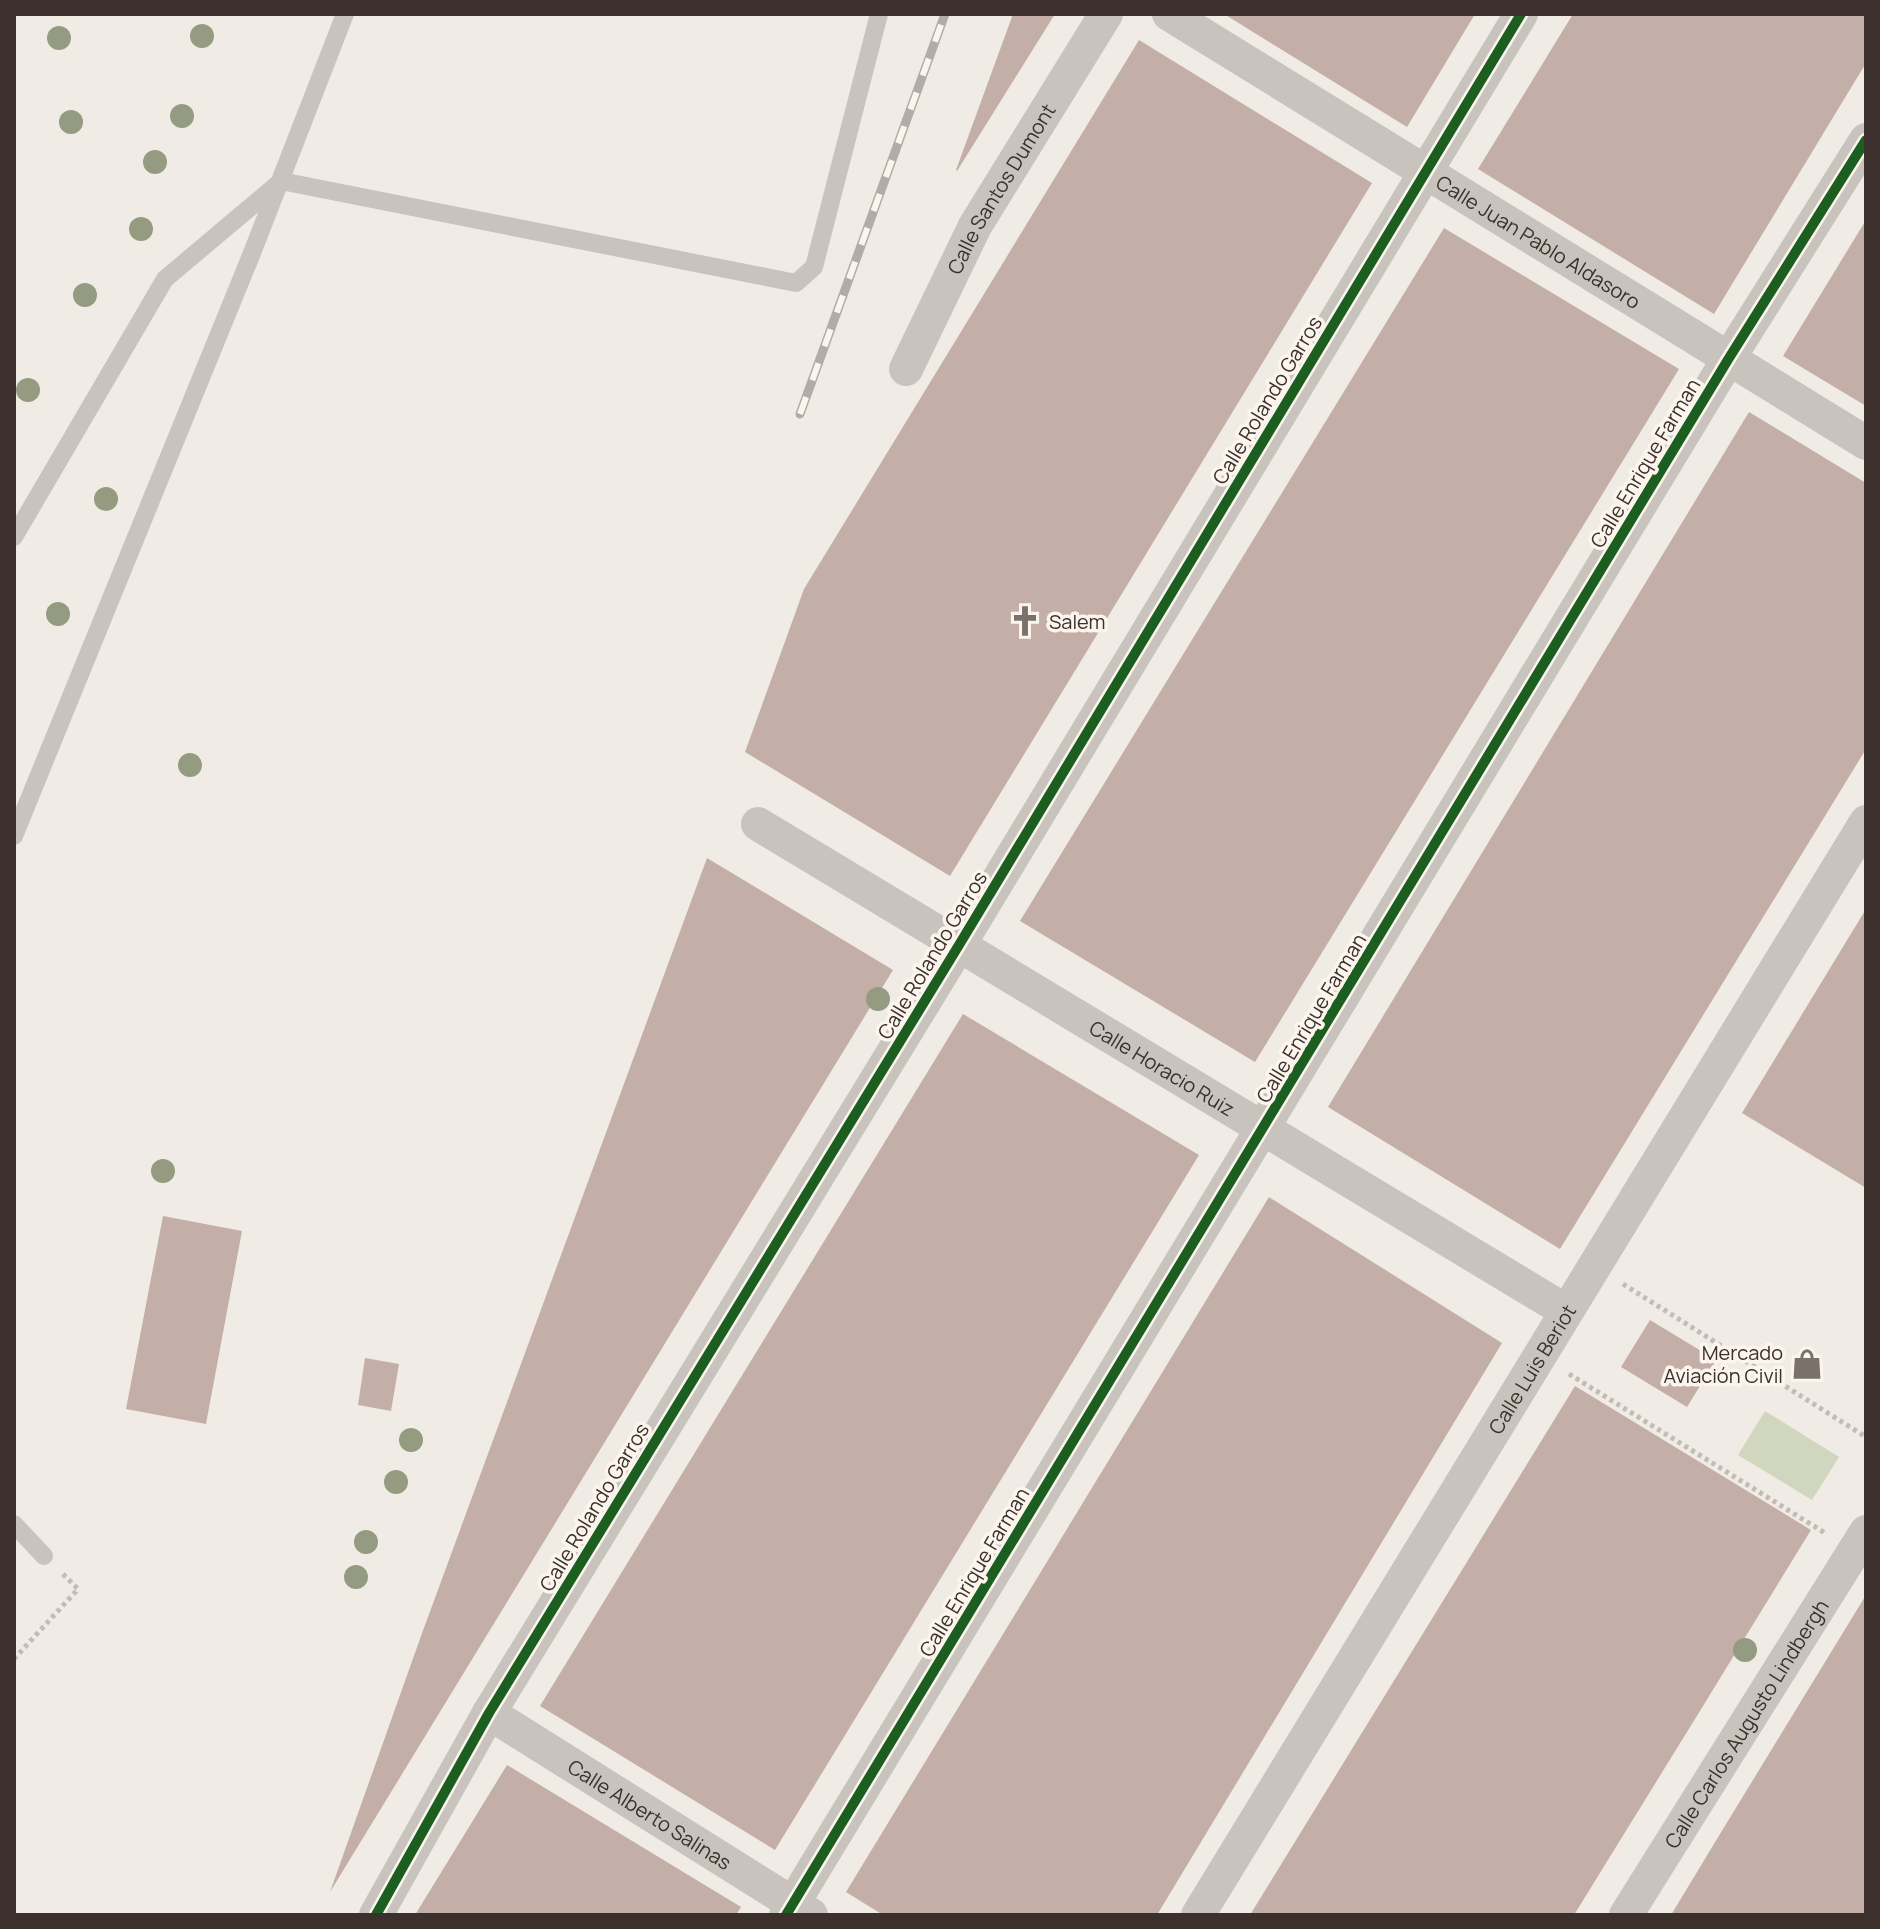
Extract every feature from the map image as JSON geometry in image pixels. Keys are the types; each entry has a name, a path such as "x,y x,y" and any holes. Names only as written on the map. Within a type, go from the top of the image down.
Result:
{"street":[{"name":"Calle Santos Dumont","path":"906,369 975,226 1106,14"},
{"name":"Calle Juan Pablo Aldasoro","path":"1169,14 1866,443"},
{"name":"Calle Rolando Garros","path":"376,1915 489,1713 959,945 1521,14"},
{"name":"Calle Enrique Farman","path":"797,1911 1729,358 1866,140"},
{"name":"Calle Luis Beriot","path":"1198,1915 1866,822"},
{"name":"Calle Horacio Ruiz","path":"758,824 1566,1311"},
{"name":"Calle Carlos Augusto Lindbergh","path":"1626,1915 1860,1541"},
{"name":"Calle Alberto Salinas","path":"489,1713 797,1911"}],"lane":[{"path":"14,836 281,181 345,14"},
{"path":"281,181 796,283 814,267 879,14"},
{"path":"14,537 165,279 281,181"},
{"path":"14,1524 44,1556"}],"path":[{"path":"1594,1266 1866,1437"},
{"path":"1539,1355 1860,1541"},
{"path":"14,1659 78,1589"}],"green space":[{"path":"1765,1411 1839,1457 1812,1500 1738,1455"}],"building":[{"path":"1013,14 1055,14 957,171 956,170"},
{"path":"1224,14 1475,14 1407,127"},
{"path":"1573,14 1866,14 1866,63 1714,314 1478,169"},
{"path":"1139,40 1372,183 950,876 745,752 804,589"},
{"path":"1866,220 1866,406 1783,356"},
{"path":"1444,228 1679,369 1255,1062 1020,921"},
{"path":"1749,412 1866,483 1866,749 1560,1249 1328,1107"},
{"path":"707,858 893,970 330,1892 421,1636"},
{"path":"1866,909 1866,1188 1742,1113"},
{"path":"963,1014 1199,1155 775,1850 540,1706"},
{"path":"1269,1197 1502,1343 1157,1915 883,1915 846,1892"},
{"path":"163,1216 242,1231 206,1424 126,1409"},
{"path":"1650,1320 1716,1360 1687,1407 1621,1367"},
{"path":"365,1358 399,1364 391,1411 358,1405"},
{"path":"1575,1386 1811,1530 1703,1706 1574,1915 1250,1915"},
{"path":"1866,1595 1866,1915 1671,1915 1720,1834"},
{"path":"507,1765 741,1907 736,1915 415,1915"}],"railway":[{"path":"800,414 945,14"}],"cycle path":[{"path":"376,1915 489,1713 959,945 1521,14"},
{"path":"786,1915 1729,358 1866,140"}],"place":[{"name":"Salem","path":"1025,621"},
{"name":"Mercado Aviación Civil","path":"1807,1364"}]}
